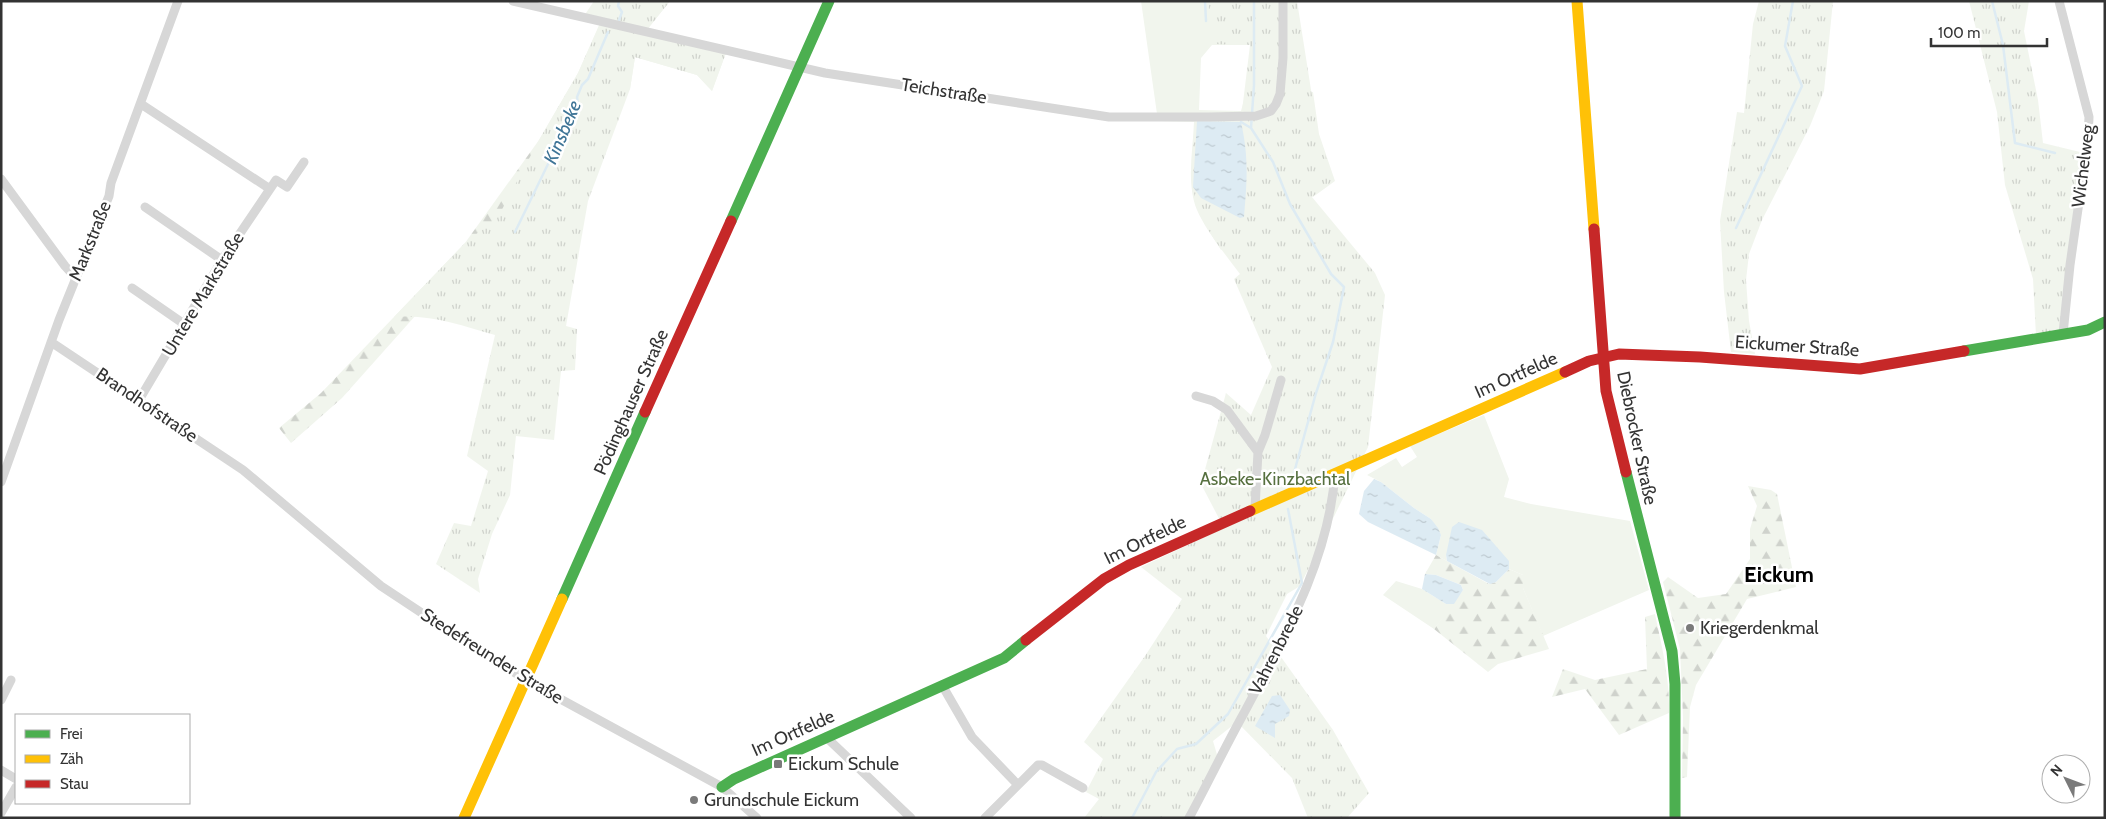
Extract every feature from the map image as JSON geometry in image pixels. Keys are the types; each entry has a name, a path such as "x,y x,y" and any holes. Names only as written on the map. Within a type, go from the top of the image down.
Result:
{"street":[{"name":"Markstraße","path":"1,482 75,276 108,196 117,166 178,1"},
{"name":"Teichstraße","path":"513,1 799,68 1109,117 1246,116 1259,115 1271,111 1280,94 1283,58 1283,1"},
{"name":"Pödinghauser Straße","path":"464,818 829,1"},
{"name":"Diebrocker Straße","path":"1577,1 1606,391 1614,432 1672,651 1675,818"},
{"name":"Wichelweg","path":"2059,1 2089,116 2088,139 2062,334"},
{"path":"141,104 270,189 276,180 287,187 304,162"},
{"path":"1,179 59,258 75,276"},
{"name":"Untere Markstraße","path":"139,400 222,260 270,189"},
{"path":"145,207 222,260"},
{"path":"132,288 184,324"},
{"name":"Eickumer Straße","path":"1603,358 1619,354 1700,357 1860,370 2088,330 2105,322"},
{"name":"Brandhofstraße","path":"51,342 243,470"},
{"name":"Im Ortfelde","path":"722,787 734,779 1010,654 1087,592 1117,571 1255,508 1589,362 1603,358"},
{"path":"1255,508 1258,452 1281,380"},
{"path":"1196,396 1213,402 1227,410 1258,452"},
{"name":"Stedefreunder Straße","path":"243,470 381,586 446,630 527,679 722,787 757,818"},
{"name":"Vahrenbrede","path":"1190,818 1298,607 1326,533 1334,493 1335,473"},
{"path":"1,700 11,680"},
{"path":"942,685 972,737 1018,784"},
{"path":"826,737 912,818"},
{"path":"985,818 1038,765 1042,764 1083,788"},
{"path":"1,770 15,778"},
{"path":"1,813 15,789"}],"green space":[{"path":"594,1 670,1 646,31 727,50 712,91 697,75 635,57 630,89 588,201 566,326 577,329 575,370 561,371 554,440 516,436 510,495 492,534 478,579 480,593 436,564 454,523 471,526 488,471 467,456 495,335 433,319 394,317 465,243 498,217 539,140 578,73 600,24 582,19"},
{"path":"670,1 646,31 727,50 712,91 697,75 635,57 630,89 435,318 416,315 342,398 291,443 279,428 321,393 465,243 539,140 578,73 600,23"},
{"path":"1141,1 1253,1 1254,8 1249,45 1212,45 1201,58 1199,110 1241,111 1244,100 1313,92 1319,134 1335,181 1313,197 1283,150 1281,209 1221,250 1202,220 1194,200 1191,166 1194,122 1158,121"},
{"name":"Asbeke-Kinzbachtal","path":"1208,1 1297,1 1318,134 1334,180 1312,197 1375,273 1385,295 1368,447 1300,586 1287,594 1266,636 1333,730 1369,793 1347,818 1308,818 1292,778 1237,722 1213,741 1218,758 1192,818 1084,818 1099,799 1086,792 1103,759 1084,742 1145,656 1182,599 1141,567 1224,528 1201,484 1226,393 1251,415 1272,367 1234,279 1240,274 1207,228 1198,208 1193,188 1192,168 1195,117 1228,117 1242,111 1250,45 1213,44"},
{"path":"1759,1 1833,1 1824,91 1810,126 1762,220 1749,254 1746,280 1749,321 1755,354 1731,352 1724,292 1720,221 1737,112 1744,113 1753,24"},
{"path":"1969,1 2029,1 2024,31 2038,100 2043,143 2084,153 2060,332 2036,336 2033,279 2005,185 1997,112"},
{"path":"1484,415 1509,479 1504,497 1531,504 1630,521 1649,590 1543,636 1523,588 1523,575 1509,569 1509,561 1446,555 1447,561 1436,555 1441,535 1431,519 1381,482 1367,475 1396,458 1402,467 1417,457 1410,446"},
{"path":"1748,486 1771,490 1777,494 1796,587 1747,599 1696,685 1690,707 1687,777 1682,778 1683,717 1680,649 1663,582 1668,577 1698,598 1726,594 1750,559 1750,529 1757,506"},
{"path":"1436,555 1489,584 1496,582 1509,569 1523,575 1523,588 1549,649 1498,664 1488,672 1434,629 1463,590 1461,585 1436,575 1425,574"},
{"path":"1396,581 1422,589 1446,604 1454,604 1434,629 1383,595"},
{"path":"1655,614 1667,675 1669,713 1619,735 1585,689 1552,697 1563,669 1595,680 1647,669 1645,617"}],"water":[{"path":"1197,121 1241,122 1247,169 1244,217 1240,218 1201,198 1193,187"},
{"path":"1374,479 1381,482 1431,519 1441,535 1436,555 1368,522 1359,514 1364,491"},
{"path":"1459,522 1482,530 1509,561 1509,569 1496,582 1490,584 1447,561 1446,555 1452,527"},
{"path":"1425,574 1436,575 1461,585 1463,590 1454,604 1446,604 1422,589"},
{"path":"1280,695 1290,710 1289,716 1275,724 1275,738 1255,726 1272,696"}],"waterway":[{"name":"Kinsbeke","path":"619,1 618,6 622,12 619,20"},
{"path":"1205,1 1206,21"},
{"path":"1254,1 1254,85 1251,128 1273,162 1290,204 1331,274 1344,287 1333,342 1316,393 1292,480"},
{"path":"1736,228 1802,86 1785,46 1793,1"},
{"path":"1992,1 2003,45 2015,143 2055,153"},
{"name":"Kinsbeke","path":"515,232 578,105 577,97 582,85 588,79 608,32"},
{"path":"1241,122 1251,128"},
{"path":"1132,818 1156,772 1177,749 1196,744 1228,714 1302,583 1288,509"}],"traffic: fast":[{"path":"731,221 829,1"},
{"path":"1964,351 2088,330 2105,322"},
{"path":"562,599 645,412"},
{"path":"1626,472 1672,651 1675,684 1675,818"},
{"path":"722,787 734,779 1004,658 1026,640"}],"traffic: slow":[{"path":"1577,1 1594,229"},
{"path":"1250,511 1565,372"},
{"path":"464,818 562,599"}],"traffic: jam":[{"path":"645,412 731,221"},
{"path":"1594,229 1606,391 1626,472"},
{"path":"1565,372 1589,361 1619,354 1700,357 1860,369 1964,351"},
{"path":"1026,640 1104,579 1129,565 1250,511"}],"place":[{"name":"Kriegerdenkmal","path":"1690,628"},
{"name":"Eickum Schule","path":"778,764"},
{"name":"Grundschule Eickum","path":"694,800"}],"district":[{"name":"Eickum","path":"1779,574"}]}
